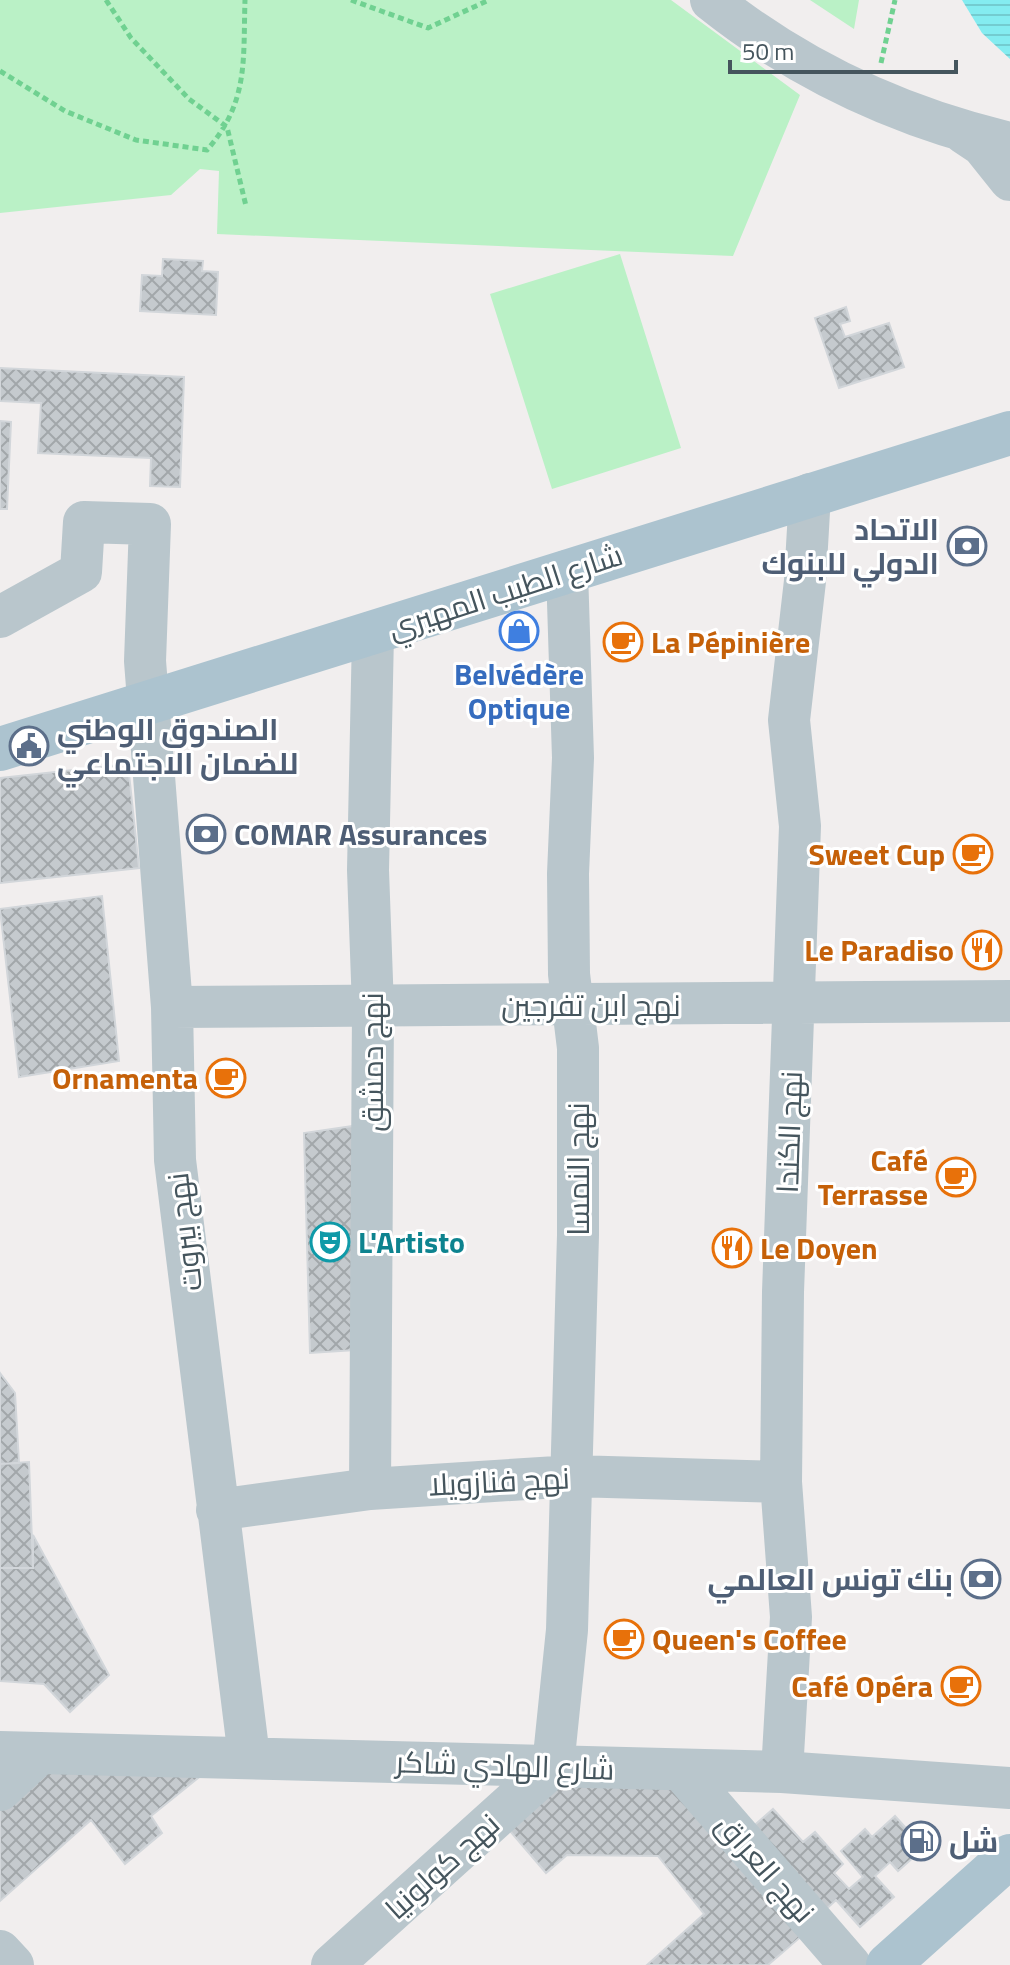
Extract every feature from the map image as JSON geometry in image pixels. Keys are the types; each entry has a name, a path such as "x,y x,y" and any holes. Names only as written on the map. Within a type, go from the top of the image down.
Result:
{"main road":[{"name":"شارع الطيب المهيري","path":"0,749 1010,433"},
{"path":"888,1965 1006,1868"}],"street":[{"path":"711,0 756,36 813,71 873,99 963,132 1010,143"},
{"path":"963,132 982,145 1010,180"},
{"name":"نهج الكندا","path":"782,1772 791,1617 781,1482 783,1292 800,826 789,720 800,636 810,494"},
{"name":"نهج بيروت","path":"0,617 81,572 84,522 150,524 145,661 172,1007 175,1160 249,1757"},
{"name":"نهج النمسا","path":"553,1766 567,1630 579,1117 574,1004 569,974 573,758 567,571"},
{"name":"نهج دمشق","path":"370,1489 373,1008 368,870 373,634"},
{"name":"نهج ابن تفرجين","path":"172,1007 373,1008 1010,1001"},
{"name":"نهج فنازويلا","path":"217,1510 370,1489 573,1476 781,1482"},
{"path":"0,1790 20,1752"},
{"name":"شارع الهادي شاكر","path":"20,1752 782,1772 1010,1788"},
{"name":"نهج كولونيا","path":"332,1965 553,1766"},
{"name":"نهج العراق","path":"682,1771 850,1965"},
{"path":"0,1951 13,1965"}],"path":[{"path":"106,0 131,38 189,99 227,127 246,206"},
{"path":"0,71 65,111 136,140 207,150 227,127 241,86 245,0"},
{"path":"351,0 428,28 489,0"},
{"path":"873,99 895,0"}],"green space":[{"path":"0,0 671,0 800,95 733,256 217,234 219,171 200,169 171,195 0,213"},
{"path":"810,0 859,0 854,29"},
{"path":"620,254 681,448 552,489 490,294"}],"water":[{"path":"962,0 1010,0 1010,59 982,33"}],"building":[{"path":"163,259 203,261 202,271 218,272 216,315 140,311 142,275 162,276"},
{"path":"846,307 850,321 840,324 845,337 889,323 904,367 839,388 815,318"},
{"path":"0,368 184,377 180,487 150,486 151,458 38,453 41,403 0,401"},
{"path":"0,421 11,422 7,509 0,509"},
{"path":"128,764 139,868 0,883 0,778"},
{"path":"102,896 119,1061 19,1077 0,909"},
{"name":"L'Artisto","path":"353,1126 355,1350 310,1353 304,1133"},
{"path":"0,1373 15,1393 19,1463 0,1464"},
{"path":"29,1462 33,1568 0,1568 0,1464"},
{"path":"33,1535 109,1675 70,1712 44,1684 0,1681 0,1568 33,1568"},
{"path":"45,1765 208,1770 151,1816 162,1833 125,1864 91,1820 0,1901 0,1806"},
{"path":"563,1781 679,1785 804,1934 768,1965 647,1965 704,1914 658,1856 567,1855 546,1873 509,1830"},
{"path":"773,1809 803,1842 815,1832 843,1864 834,1873 849,1889 863,1877 841,1851 865,1829 872,1837 895,1816 924,1848 898,1871 890,1862 875,1876 894,1897 860,1927 836,1900 823,1912 750,1829"}],"place":[{"name":"الاتحاد الدولي للبنوك","path":"967,546"},
{"name":"Belvédère Optique","path":"519,631"},
{"name":"La Pépinière","path":"623,642"},
{"name":"الصندوق الوطني للضمان الاجتماعي","path":"29,746"},
{"name":"COMAR Assurances","path":"206,834"},
{"name":"Sweet Cup","path":"973,854"},
{"name":"Le Paradiso","path":"982,950"},
{"name":"Ornamenta","path":"226,1078"},
{"name":"Café Terrasse","path":"956,1177"},
{"name":"L'Artisto","path":"330,1242"},
{"name":"Le Doyen","path":"732,1248"},
{"name":"بنك تونس العالمي","path":"981,1579"},
{"name":"Queen's Coffee","path":"624,1639"},
{"name":"Café Opéra","path":"961,1686"},
{"name":"شل","path":"921,1841"}]}
